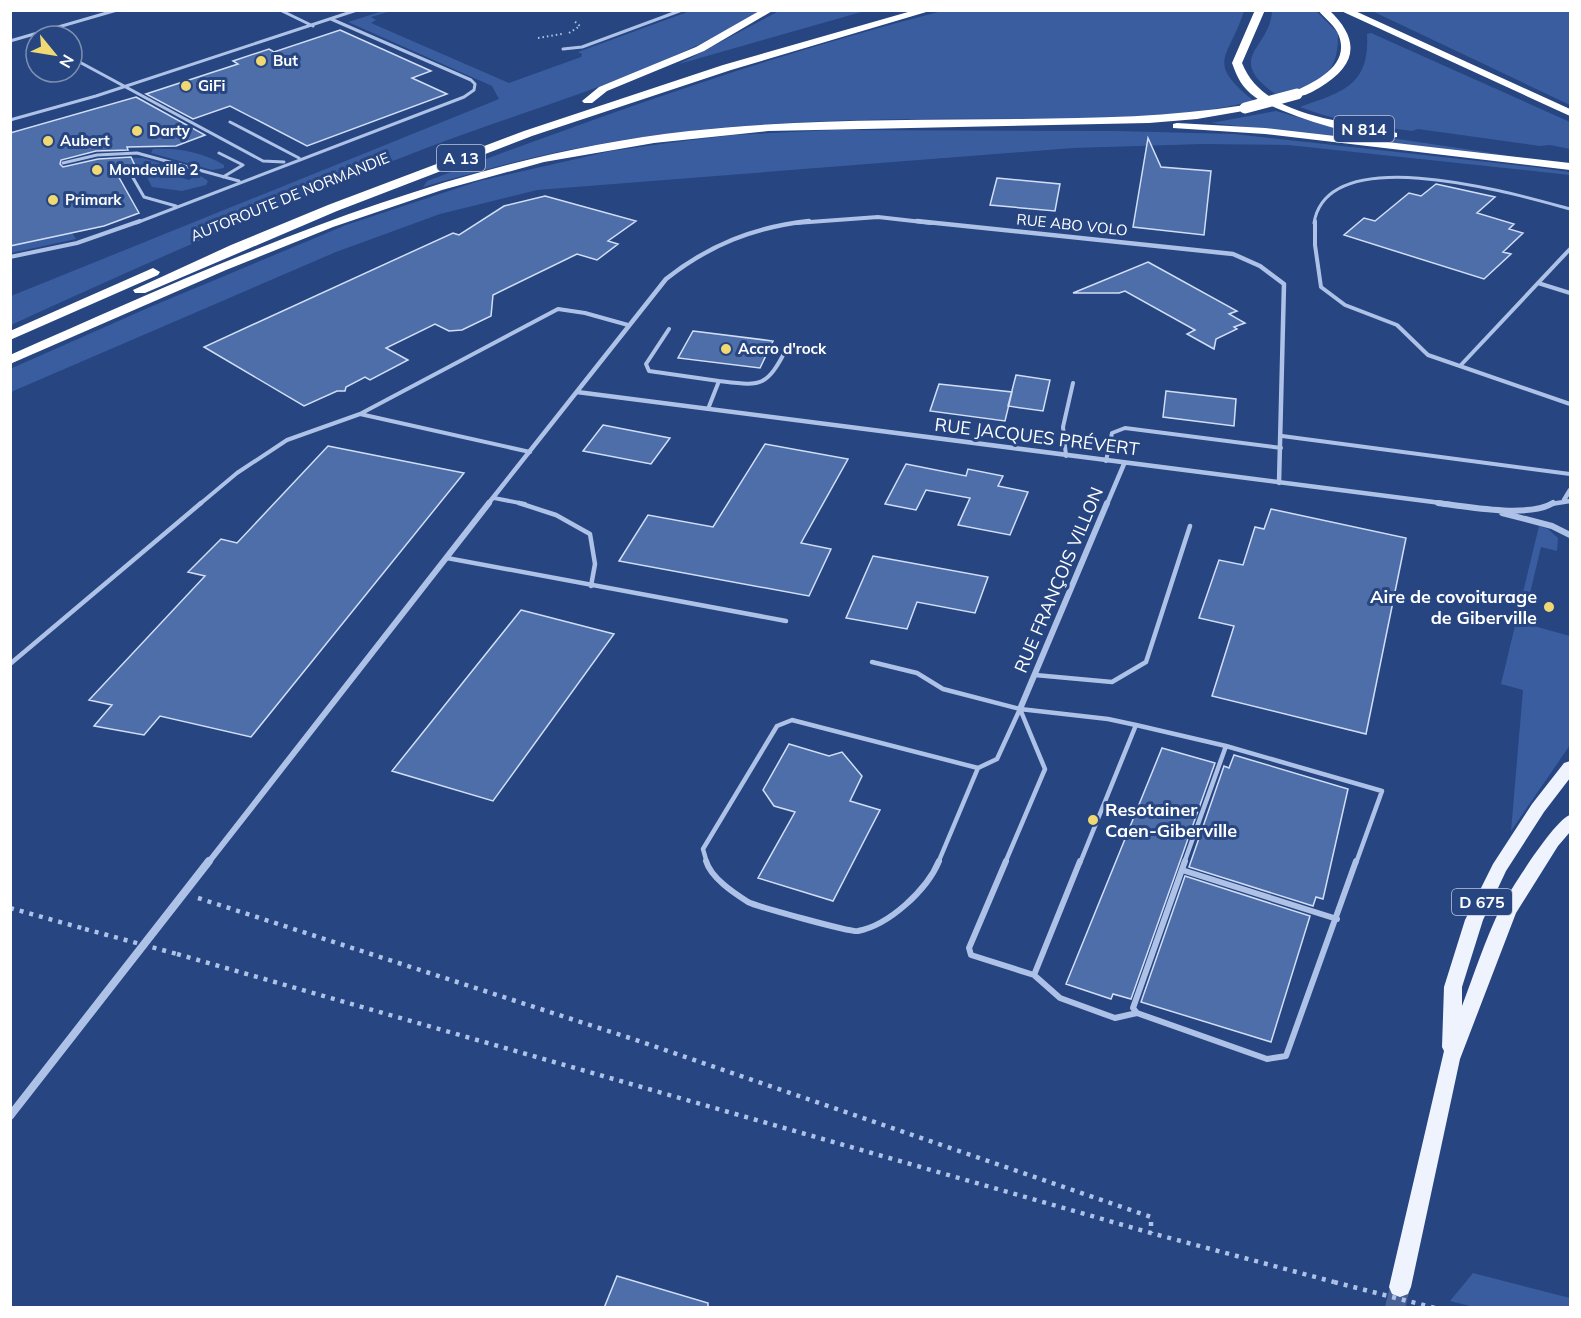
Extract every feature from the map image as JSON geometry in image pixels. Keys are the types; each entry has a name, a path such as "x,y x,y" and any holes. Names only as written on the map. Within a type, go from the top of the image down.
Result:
{"highway":[{"path":"588,101 603,89 700,49 769,10"},
{"name":"A 13","path":"588,101 687,68 885,10"},
{"name":"A 13","path":"10,350 276,231 464,157 685,81 928,10"},
{"name":"N 814","path":"1260,10 1240,53 1237,68 1251,87 1285,109 1330,123 1389,134 1570,159"},
{"path":"10,360 246,258 357,215 449,184 551,157 650,139 746,129 1156,118 1245,108 1314,88 1331,77 1343,63 1346,55 1344,33 1323,10"},
{"path":"1344,10 1469,66"},
{"path":"1360,10 1469,66 1570,113"},
{"name":"AUTOROUTE DE NORMANDIE","path":"10,336 174,263 340,194 467,144 588,101"},
{"path":"1038,122 1083,126 1182,126 1252,130 1570,167"}],"main road":[{"name":"D 675","path":"1450,1059 1453,987 1474,920 1499,869 1538,808 1570,767"},
{"name":"D 675","path":"1400,1287 1450,1059 1508,911 1552,842 1570,821"}],"street":[{"name":"RUE ABO VOLO","path":"628,325 664,280 686,262 719,243 771,225 823,218 878,216 1233,254 1260,266 1284,284 1282,436 1279,483"},
{"path":"10,1116 628,325"},
{"name":"RUE JACQUES PRÉVERT","path":"577,392 1492,510 1552,526 1570,535"},
{"name":"RUE FRANÇOIS VILLON","path":"1020,709 1125,464"},
{"path":"1567,501 1570,490"},
{"name":"RUE JACQUES PRÉVERT","path":"1492,510 1544,509 1548,505 1567,501"},
{"path":"1544,509 1546,520 1552,526"}],"lane":[{"path":"70,24 117,10"},
{"path":"280,10 313,26"},
{"path":"10,120 96,96 357,10"},
{"path":"563,49 582,47 682,10"},
{"path":"10,257 77,243 464,97 474,90 475,84 471,80 331,19"},
{"path":"84,64 263,161 290,162"},
{"path":"230,122 299,158"},
{"path":"63,163 97,155 137,153 239,181"},
{"path":"219,153 243,165 223,177"},
{"path":"252,176 263,161"},
{"path":"132,176 144,197 176,206"},
{"path":"1570,209 1479,186 1376,176 1354,181 1333,190 1318,207 1314,236 1321,287 1345,305 1397,325 1428,355 1570,404"},
{"path":"1460,366 1570,249"},
{"path":"1538,283 1570,293"},
{"path":"10,664 237,473 287,440 360,414 558,309 583,311 606,321 628,325"},
{"path":"669,329 646,363 649,371 751,385 763,383 773,376 787,348"},
{"path":"708,409 719,381"},
{"path":"1065,456 1063,427 1073,383"},
{"path":"360,414 530,452"},
{"path":"1106,461 1112,433 1125,428 1281,448"},
{"path":"1282,436 1570,474"},
{"path":"494,498 531,504 572,521 590,534 595,564 591,585"},
{"path":"1035,675 1112,682 1146,662 1190,526"},
{"path":"447,558 786,621"},
{"path":"872,662 917,673 943,689 1020,709 1108,719 1136,725 1226,746 1382,791 1286,1056 1267,1059 1137,1013 1133,1008 1226,746"},
{"path":"978,768 935,871 896,915 857,933 750,903 709,871 703,849 777,726 792,720 978,768 997,759 1020,709"},
{"path":"1020,709 1045,769 969,948 971,955 1034,975 1060,998 1115,1018 1137,1013"},
{"path":"1034,975 1136,725"},
{"path":"1182,870 1337,919"}],"path":[{"path":"537,38 575,31 580,26 573,20"},
{"path":"185,893 633,1039 1152,1217 1151,1233"},
{"path":"10,908 1151,1233 1435,1308"}],"shaded area":[{"path":"383,11 391,11 371,17 376,20 371,23 509,83 581,57 582,54 578,52 690,11 760,11 681,53 640,71 429,147 270,210 11,325 11,296 499,99 492,86 348,22"},
{"path":"779,11 865,11 679,64"},
{"path":"942,11 1244,11 1227,50 1225,68 1229,77 1254,101 1215,109 1133,117 842,121 717,128 635,138 573,149 423,187 427,181 682,89 811,48"},
{"path":"1272,11 1316,11 1338,33 1335,60 1330,70 1304,88 1278,96 1253,72 1251,62 1269,24"},
{"path":"1372,11 1570,11 1570,105"},
{"path":"1371,33 1570,122 1570,149 1418,129 1412,131 1369,125 1327,116 1300,107 1329,97 1358,76 1364,65 1367,51 1367,34"},
{"path":"1276,111 1351,132 1512,156 1211,123"},
{"path":"834,130 1117,131 1234,134 1533,167 1570,172 1570,175 1288,145 1203,144 1073,148 537,190 440,214 336,252 11,392 10,369 150,307 346,225 479,181 611,151 733,135"},
{"path":"153,149 172,149 199,154 224,165 224,168 212,170 151,153"},
{"path":"131,158 143,158 160,163 151,169 189,180 198,174 208,181 206,185 182,191 152,187 142,168 136,168"},
{"path":"72,233 76,239 11,253 10,246"},
{"path":"1539,526 1548,529 1558,538 1557,551 1541,547 1523,623 1570,636 1570,745 1511,831 1523,690 1501,684"},
{"path":"1473,1273 1570,1298 1570,1307 1474,1307 1450,1301"}],"building":[{"path":"340,30 431,71 412,78 447,94 307,146 230,106 193,119 146,94 238,64 233,61 269,49 274,52"},
{"name":"Mondeville 2","path":"136,97 205,135 176,146 127,147 128,150 96,151 61,160 60,164 63,167 98,159 131,157 136,168 116,172 139,213 104,226 10,246 10,133"},
{"path":"1148,138 1161,167 1211,171 1204,235 1133,227"},
{"path":"997,178 1060,184 1055,211 990,205"},
{"path":"1436,184 1495,197 1477,213 1514,224 1509,229 1523,233 1503,252 1511,254 1484,279 1344,235 1364,218 1375,221 1409,193 1421,196"},
{"path":"545,196 636,221 608,241 618,244 597,260 577,254 493,295 491,316 462,330 449,331 435,324 386,348 408,360 370,380 365,377 346,387 345,391 337,391 304,406 204,347 453,233 459,235 504,206"},
{"path":"1148,262 1237,311 1229,314 1245,323 1234,327 1237,329 1216,339 1214,349 1187,334 1195,330 1125,291 1073,293"},
{"name":"Accro d'rock","path":"693,331 773,341 760,368 678,358"},
{"path":"1016,375 1050,380 1043,411 1008,406"},
{"path":"939,384 1012,392 1005,421 930,411"},
{"path":"1166,391 1236,399 1234,426 1163,417"},
{"path":"603,425 670,438 651,464 583,451"},
{"path":"765,444 848,459 801,543 831,549 809,596 619,561 648,515 713,527"},
{"path":"328,446 464,473 251,737 160,716 144,735 94,726 112,705 89,700 205,576 188,572 221,539 237,543"},
{"path":"906,464 966,476 968,469 1003,476 998,486 1028,492 1010,535 958,525 970,498 926,490 916,510 885,504"},
{"path":"1271,509 1406,538 1366,734 1212,696 1234,626 1199,618 1219,560 1243,565 1255,527 1264,529"},
{"path":"873,556 988,577 975,613 917,602 907,629 846,618"},
{"path":"521,610 614,634 493,801 392,771"},
{"path":"789,744 829,756 842,752 862,776 850,801 880,810 833,901 758,878 795,812 774,806 763,790"},
{"path":"1162,748 1215,763 1131,999 1113,994 1111,999 1066,984"},
{"path":"1234,755 1348,789 1323,899 1316,897 1313,906 1189,867 1224,766 1229,768"},
{"path":"1185,876 1310,916 1271,1042 1141,1002"},
{"path":"617,1276 708,1303 708,1308 604,1308"}],"tunnel":[{"path":"1395,1308 1400,1287"}],"place":[{"name":"But","path":"261,61"},
{"name":"GiFi","path":"186,86"},
{"name":"Darty","path":"137,131"},
{"name":"Aubert","path":"48,141"},
{"name":"Mondeville 2","path":"97,170"},
{"name":"Primark","path":"53,200"},
{"name":"Accro d'rock","path":"726,349"},
{"name":"Aire de covoiturage de Giberville","path":"1549,607"},
{"name":"Resotainer Caen-Giberville","path":"1093,820"}]}
